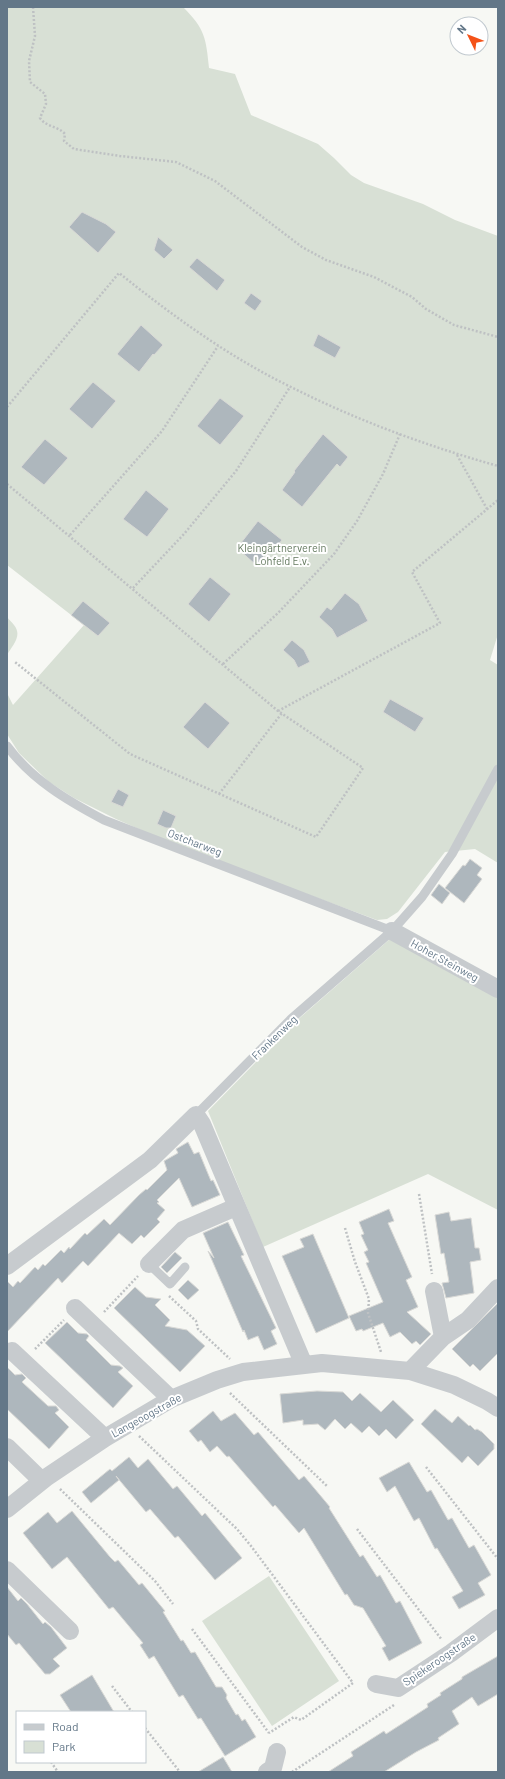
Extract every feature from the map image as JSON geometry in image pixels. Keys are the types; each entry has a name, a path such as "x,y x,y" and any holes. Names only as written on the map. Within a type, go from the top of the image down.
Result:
{"street":[{"name":"Hoher Steinweg","path":"392,931 498,989"},
{"path":"196,1114 202,1124 304,1365"},
{"name":"Frankenweg","path":"7,1266 150,1160 196,1114"},
{"path":"149,1264 183,1230 236,1207"},
{"path":"410,1371 442,1338 468,1320 498,1288"},
{"path":"434,1291 442,1338"},
{"path":"75,1308 171,1399"},
{"path":"18,1356 105,1438"},
{"name":"Langeoogstraße","path":"7,1509 45,1479 105,1438 171,1399 217,1380 243,1372 322,1363 387,1368 410,1371 494,1400"},
{"path":"7,1447 45,1479"},
{"path":"7,1570 70,1631"},
{"name":"Spiekeroogstraße","path":"376,1684 398,1688 451,1653 498,1618"},
{"path":"267,1772 273,1768 277,1752"}],"lane":[{"name":"Ostcharweg","path":"7,746 17,759 39,780 71,803 104,820 392,931"},
{"name":"Frankenweg","path":"196,1114 291,1019 392,931 422,897 452,854 498,769"},
{"path":"149,1264 170,1284 185,1268"}],"path":[{"path":"33,7 36,36 29,61 30,82 45,94 46,104 40,118 43,123 61,129 65,134 64,141 74,149 176,162 215,180 302,247 326,260 374,276 412,297 426,309 454,325 498,337"},
{"path":"7,407 119,273 168,312 218,346 290,387 400,434 456,454 498,466"},
{"path":"70,535 162,431 218,346"},
{"path":"133,588 184,534 236,471 290,387"},
{"path":"223,664 278,613 334,554 357,521 383,474 400,434"},
{"path":"456,454 487,509"},
{"path":"7,484 70,535 278,711 363,768 316,837 130,754 15,662"},
{"path":"278,711 440,623 412,572 498,500"},
{"path":"219,794 282,714"},
{"path":"419,1194 434,1291"},
{"path":"345,1228 354,1262 369,1299 368,1313 387,1368"},
{"path":"92,1324 149,1264"},
{"path":"164,1291 196,1321 198,1329 243,1372"},
{"path":"18,1356 75,1308"},
{"path":"217,1380 328,1487"},
{"path":"127,1425 237,1529 353,1683 301,1720 294,1717 269,1733"},
{"path":"426,1467 498,1559"},
{"path":"45,1479 155,1581 173,1604"},
{"path":"357,1529 451,1653"},
{"path":"192,1630 269,1733 277,1752"},
{"path":"112,1686 131,1711"},
{"path":"292,1772 404,1698 398,1688"},
{"path":"146,1729 180,1772"},
{"path":"51,1763 58,1772"}],"green space":[{"name":"Kleingärtnerverein Lohfeld E.v.","path":"7,7 183,7 196,22 203,34 207,49 209,68 235,74 251,115 318,144 351,175 364,183 423,204 455,220 498,236 498,634 490,660 498,665 498,863 475,849 445,852 398,912 387,919 377,920 182,848 116,819 74,798 49,782 19,753 7,734 7,693 13,705 84,625 7,565"},
{"path":"7,617 16,629 17,637 7,655"},
{"path":"398,932 498,985 498,1210 428,1174 263,1247 208,1111 295,1022"},
{"path":"269,1576 339,1681 272,1726 202,1621"}],"building":[{"path":"82,212 106,224 116,232 98,253 69,227"},
{"path":"158,237 173,250 164,259 154,250"},
{"path":"197,258 225,280 217,291 189,267"},
{"path":"251,293 262,301 255,311 244,303"},
{"path":"141,325 163,345 154,355 153,354 139,372 117,354"},
{"path":"318,334 341,347 335,358 313,346"},
{"path":"93,382 116,401 92,429 69,409"},
{"path":"220,398 244,416 220,445 197,426"},
{"path":"323,434 348,457 340,467 337,464 302,507 282,490 295,472 294,471"},
{"path":"45,439 68,458 44,485 21,467"},
{"path":"146,490 169,509 147,537 123,519"},
{"path":"258,521 282,540 274,550 271,548 256,565 237,548"},
{"path":"210,577 231,594 209,622 188,604"},
{"path":"345,593 359,604 368,621 337,638 332,629 319,617 327,607 331,610"},
{"path":"83,601 110,623 98,636 71,615"},
{"path":"292,640 304,650 310,662 298,668 294,660 283,650"},
{"path":"390,699 424,718 415,732 383,712"},
{"path":"205,702 230,723 208,749 183,727"},
{"path":"118,789 129,795 123,807 111,802"},
{"path":"163,810 176,816 171,828 166,828 157,824"},
{"path":"470,859 482,868 477,875 482,879 464,903 445,888 463,865 465,866"},
{"path":"439,884 450,893 442,904 431,895"},
{"path":"188,1142 194,1154 199,1152 211,1181 213,1180 220,1195 192,1207 179,1178 157,1200 159,1202 157,1203 165,1210 157,1219 160,1222 144,1238 141,1235 132,1244 119,1233 88,1266 83,1261 62,1283 58,1278 7,1332 7,1281 13,1287 18,1281 20,1283 35,1267 38,1270 43,1264 45,1266 61,1250 64,1253 69,1247 70,1249 85,1233 87,1235 104,1219 110,1225 139,1195 146,1189 147,1190 167,1170 164,1161 178,1153 176,1149"},
{"path":"389,1209 394,1221 388,1223 412,1277 406,1280 418,1307 407,1312 431,1334 420,1345 416,1341 412,1344 400,1332 390,1337 383,1323 363,1331 362,1329 356,1331 349,1316 383,1302 366,1263 369,1262 364,1252 368,1250 361,1235 364,1234 359,1222"},
{"path":"449,1212 451,1221 471,1218 475,1248 479,1248 481,1260 470,1262 474,1293 446,1298 442,1283 449,1282 444,1253 441,1254 435,1215"},
{"path":"228,1222 244,1255 241,1256 276,1328 271,1331 277,1344 264,1350 258,1336 248,1340 244,1330 243,1332 208,1251 214,1258 203,1233"},
{"path":"313,1234 349,1318 316,1333 282,1256 304,1247 300,1239"},
{"path":"175,1252 182,1258 167,1273 161,1267"},
{"path":"188,1280 199,1290 188,1300 178,1290"},
{"path":"135,1287 146,1297 161,1299 155,1305 170,1320 165,1326 187,1330 205,1346 180,1372 114,1308"},
{"path":"498,1303 498,1353 480,1371 473,1364 470,1367 452,1349"},
{"path":"67,1322 78,1333 87,1334 89,1336 86,1340 111,1365 120,1366 123,1368 118,1372 133,1386 113,1408 45,1343"},
{"path":"7,1367 15,1375 22,1374 26,1378 22,1382 48,1406 56,1406 59,1410 55,1413 69,1427 49,1449 7,1409"},
{"path":"317,1391 343,1392 352,1401 360,1393 381,1412 393,1400 414,1420 396,1439 386,1429 379,1436 369,1426 362,1433 351,1423 345,1429 335,1419 325,1430 318,1424 303,1425 303,1420 283,1423 280,1394"},
{"path":"435,1409 452,1423 458,1416 475,1430 477,1429 482,1432 494,1444 494,1449 478,1466 468,1456 462,1463 421,1424"},
{"path":"213,1411 221,1421 235,1413 254,1435 258,1432 299,1480 304,1476 330,1507 329,1508 360,1557 363,1555 377,1577 380,1575 396,1603 400,1601 422,1643 389,1661 382,1648 386,1646 363,1608 354,1605 347,1594 345,1595 304,1528 299,1533 275,1505 273,1507 229,1456 227,1457 217,1446 210,1452 201,1440 198,1442 189,1431"},
{"path":"129,1457 138,1468 148,1459 173,1489 177,1486 202,1516 205,1513 242,1558 215,1580 178,1536 175,1538 150,1509 146,1512 116,1476 119,1480 91,1503 82,1492 110,1469 112,1471"},
{"path":"409,1462 427,1492 431,1490 448,1520 452,1518 469,1548 474,1545 491,1575 478,1583 485,1595 459,1609 452,1597 463,1591 437,1548 435,1549 419,1518 414,1521 395,1486 387,1492 379,1478"},
{"path":"72,1511 110,1557 115,1562 118,1560 139,1585 142,1583 165,1611 163,1612 181,1641 183,1640 191,1653 195,1652 216,1687 222,1687 227,1695 226,1698 236,1715 238,1714 242,1721 245,1719 256,1737 225,1756 201,1718 198,1719 183,1695 179,1697 154,1656 149,1659 140,1645 143,1643 113,1607 109,1609 67,1557 52,1569 23,1533 48,1512 57,1523"},
{"path":"7,1587 18,1601 21,1598 27,1604 43,1624 45,1622 51,1627 67,1648 53,1659 60,1666 50,1674 45,1674 19,1643 16,1645 7,1634"},
{"path":"498,1656 498,1694 478,1706 472,1697 452,1711 459,1724 438,1738 439,1740 384,1772 328,1772 353,1756 351,1752 384,1731 386,1734 428,1707 427,1704 441,1695 440,1693 462,1679 462,1677"},
{"path":"92,1675 113,1711 70,1711 60,1695"},
{"path":"223,1757 232,1772 198,1772"}]}
